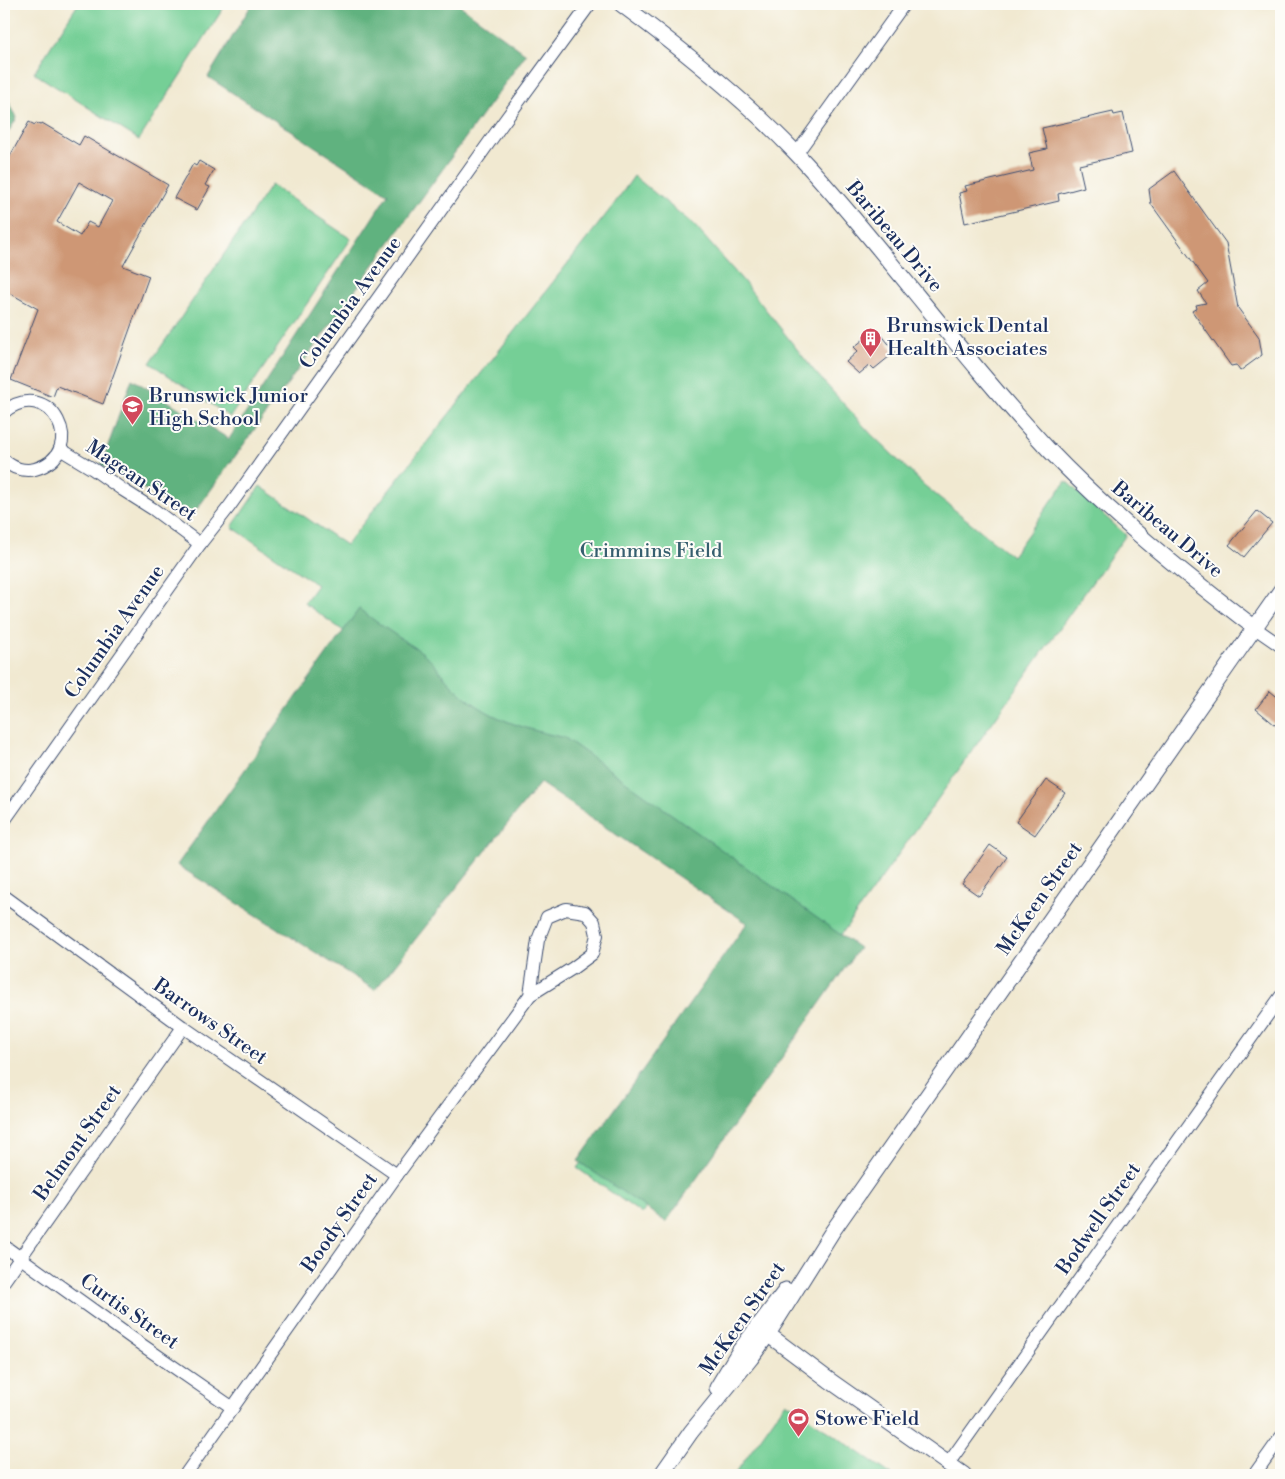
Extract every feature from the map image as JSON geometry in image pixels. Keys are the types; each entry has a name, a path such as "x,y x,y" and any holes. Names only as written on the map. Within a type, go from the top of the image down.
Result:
{"street":[{"name":"Columbia Avenue","path":"4,821 200,544 229,507 590,4"},
{"name":"Baribeau Drive","path":"621,4 657,30 721,82 774,130 871,240 999,394 1049,449 1101,501 1128,526 1213,596 1281,646"},
{"path":"797,154 904,4"},
{"name":"Magean Street","path":"4,460 18,469 32,470 43,467 51,461 60,449 62,434 61,424 57,416 42,404 34,402 18,403 6,407"},
{"name":"Magean Street","path":"60,449 153,509 200,544"},
{"name":"McKeen Street","path":"661,1475 691,1432 740,1350 762,1330 832,1232 1281,590"},
{"name":"Barrows Street","path":"4,896 183,1028 397,1175"},
{"name":"Boody Street","path":"185,1475 397,1175 530,995 592,954 597,934 594,922 585,912 566,908 547,917 538,940 530,995"},
{"name":"Bodwell Street","path":"948,1464 1281,996"},
{"name":"Belmont Street","path":"4,1281 183,1028"},
{"name":"Curtis Street","path":"4,1246 233,1408"},
{"path":"762,1330 828,1380 964,1475"},
{"path":"1254,1475 1281,1437"}],"green space":[{"path":"78,4 226,4 139,140 34,73"},
{"path":"252,4 458,4 526,54 192,516 101,465 132,379 229,439 388,194 208,77"},
{"path":"4,92 17,118 4,139"},
{"name":"Crimmins Field","path":"634,176 694,225 744,282 815,372 871,434 925,486 1012,556 1066,481 1126,535 642,1214 577,1168 753,920 304,603 317,585 232,527 260,486 346,545 612,207"},
{"path":"271,185 351,239 230,417 150,363"},
{"path":"359,609 397,637 423,653 454,687 479,707 506,721 565,738 859,948 666,1222 578,1161 747,923 540,783 375,990 177,865"},
{"name":"Stowe Field","path":"786,1402 892,1475 734,1475"}],"building":[{"path":"1113,112 1114,115 1123,113 1132,153 1079,165 1084,187 1058,194 1059,201 965,223 959,193 967,191 965,186 1033,170 1029,153 1047,149 1042,128"},
{"name":"Brunswick Junior High School","path":"29,122 35,125 36,123 41,125 42,123 79,145 84,136 168,185 123,266 149,276 103,404 57,386 53,397 11,380 38,309 4,290 4,167","holes":["79,182 112,201 98,227 88,222 80,236 57,222"]},
{"path":"199,161 214,170 205,185 210,187 197,210 174,198 193,164 196,166"},
{"path":"1174,171 1226,243 1238,308 1259,337 1262,355 1240,371 1236,365 1231,366 1192,311 1197,308 1196,305 1206,303 1198,291 1208,283 1151,204 1149,189"},
{"name":"Brunswick Dental Health Associates","path":"877,329 895,352 874,369 870,365 859,374 846,362 858,351 854,347"},
{"path":"1257,511 1272,523 1244,557 1229,545"},
{"path":"1270,691 1281,700 1281,730 1256,709"},
{"path":"1046,780 1065,793 1035,835 1016,822"},
{"path":"990,845 1007,857 979,896 962,884"}],"place":[{"name":"Brunswick Dental Health Associates","path":"871,357"},
{"name":"Brunswick Junior High School","path":"133,426"},
{"name":"Stowe Field","path":"799,1438"}]}
